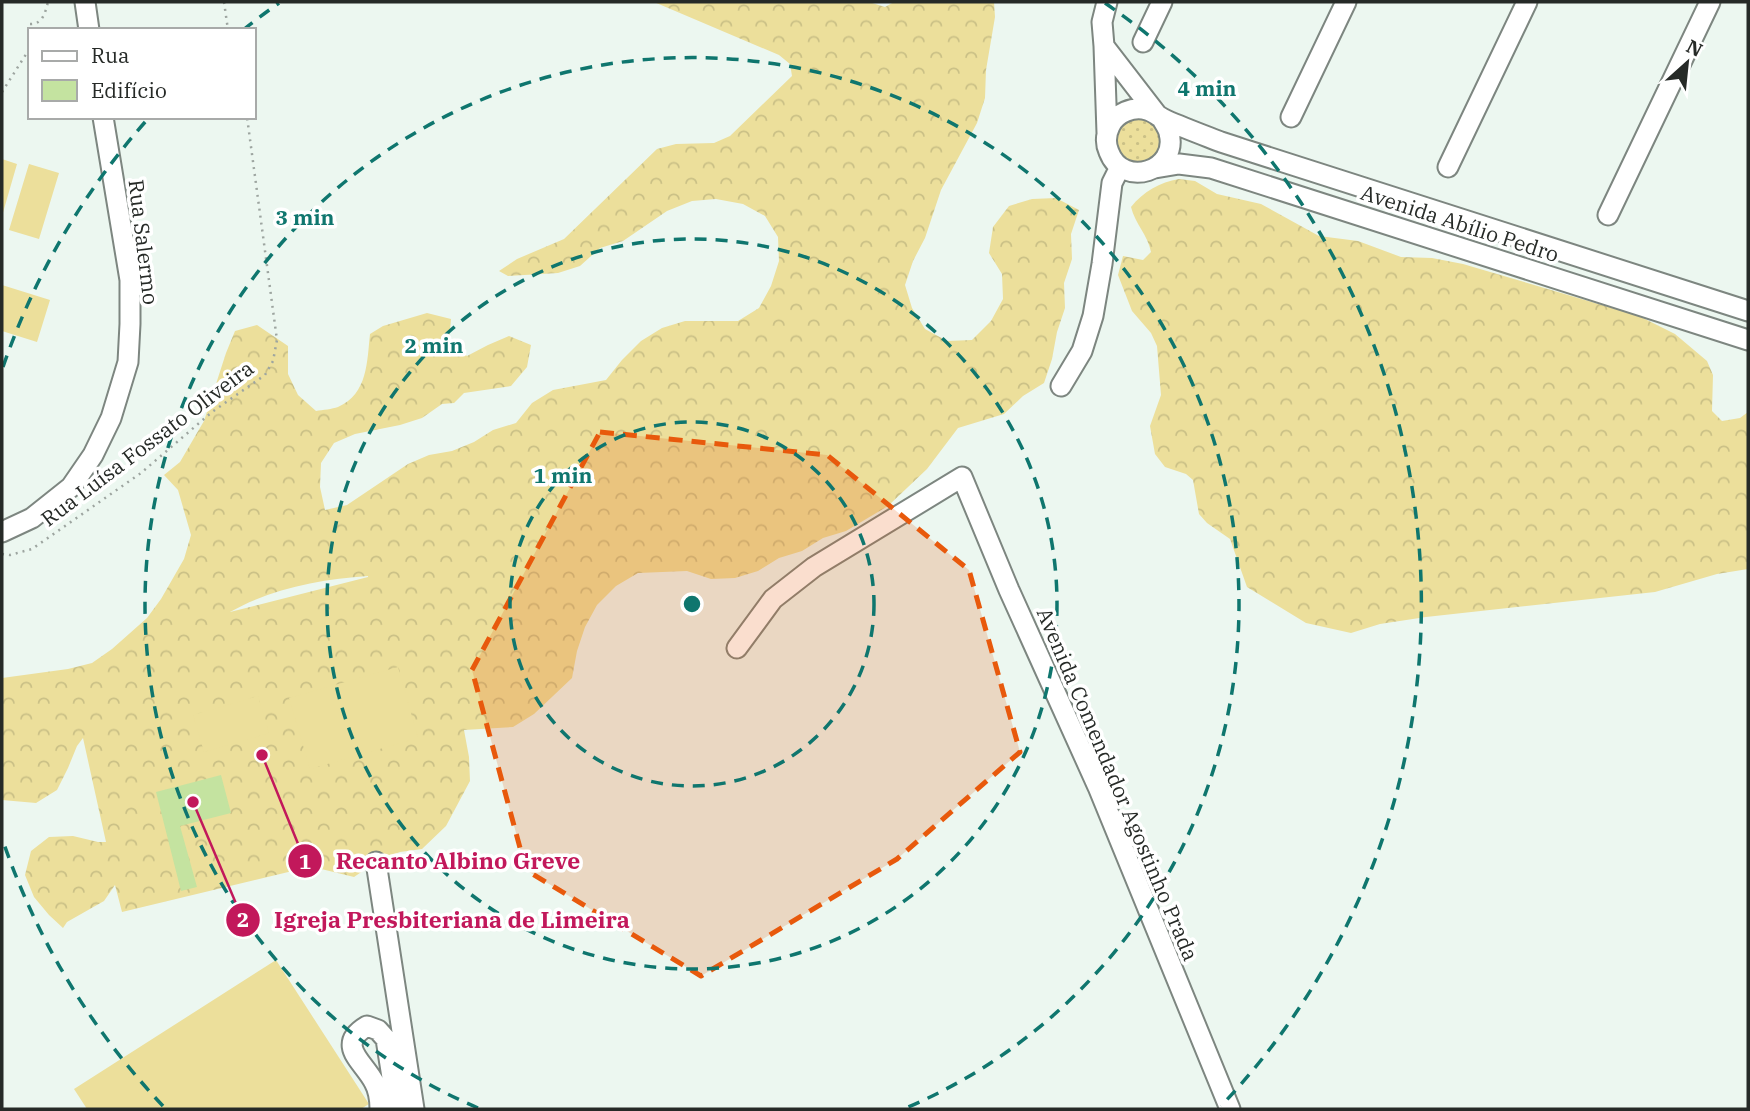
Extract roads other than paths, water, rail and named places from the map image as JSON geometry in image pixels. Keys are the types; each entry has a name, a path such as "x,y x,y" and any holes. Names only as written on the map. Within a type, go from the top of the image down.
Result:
{"street":[{"path":"85,2 89,28"},
{"path":"1104,46 1169,131 1170,145 1166,158 1144,173 1131,172 1120,167 1111,158 1106,146 1102,22 1107,2"},
{"path":"1143,42 1162,2"},
{"path":"1291,117 1346,2"},
{"path":"1448,167 1527,2"},
{"path":"1608,215 1710,2"},
{"path":"1107,133 1112,121 1122,113 1134,109 1147,110 1160,117"},
{"name":"Avenida Abílio Pedro","path":"1160,117 1221,142 1748,311"},
{"name":"Rua Salermo","path":"2,532 32,518 71,487 93,455 111,418 128,362 130,279 103,119"},
{"name":"Avenida Abílio Pedro","path":"1155,168 1179,164 1211,168 1748,340"},
{"path":"1061,386 1082,351 1093,316 1112,183 1120,167"},
{"name":"Avenida Comendador Agostinho Prada","path":"737,648 773,600 814,567 962,477 1009,590 1098,787 1230,1109"},
{"path":"376,862 414,1109"},
{"path":"380,1109 380,1095 374,1082 353,1053 353,1040 358,1032 367,1027 378,1030 386,1039 397,1109"}],"place":[{"name":"Recanto Albino Greve","path":"262,755"},
{"name":"Igreja Presbiteriana de Limeira","path":"193,802"}]}
